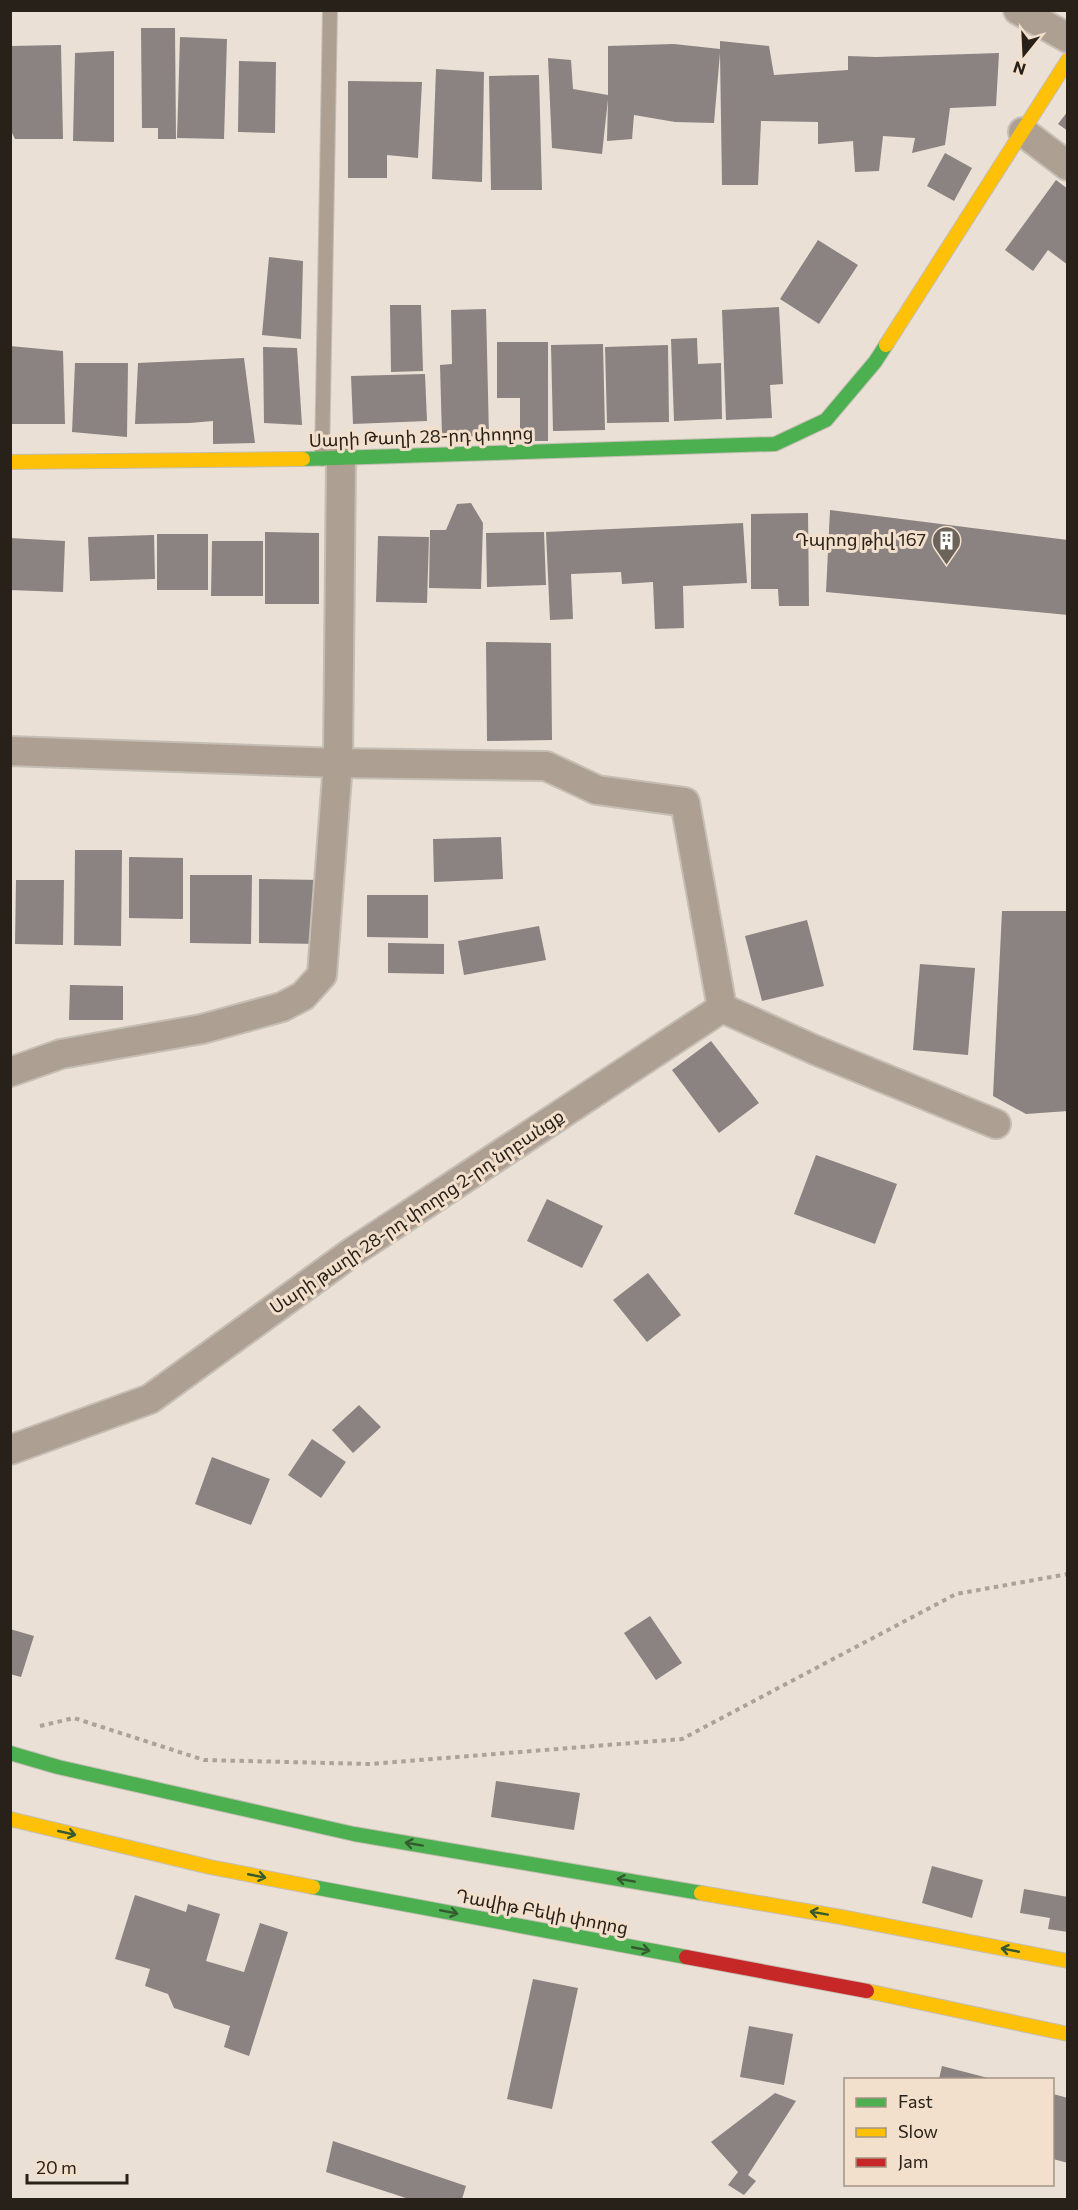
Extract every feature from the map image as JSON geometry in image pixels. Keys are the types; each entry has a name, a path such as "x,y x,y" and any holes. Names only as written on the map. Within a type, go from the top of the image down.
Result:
{"main road":[{"path":"1023,132 1068,60"},
{"name":"Սարի Թաղի 28-րդ փողոց","path":"10,462 332,458 775,444 826,420 874,362 1023,132"},
{"path":"10,1753 58,1767 354,1834 841,1917 1068,1962"},
{"name":"Դավիթ Բեկի փողոց","path":"10,1819 210,1867 871,1992 1068,2034"}],"street":[{"path":"1018,10 1068,38"},
{"path":"1023,132 1068,166"},
{"path":"10,1072 61,1054 202,1029 282,1007 303,996 322,975 338,763 332,458"},
{"path":"10,751 338,763 546,766 597,790 685,802 722,1008 816,1050 996,1124"},
{"name":"Սարի թաղի 28-րդ փողոց 2-րդ նրբանցք","path":"10,1450 150,1399 351,1253 722,1008"}],"lane":[{"path":"330,10 332,458"}],"path":[{"path":"32,1727 74,1718 204,1760 370,1764 682,1739 956,1594 1068,1574"}],"building":[{"path":"141,28 175,28 176,139 158,139 158,128 142,128"},
{"path":"180,37 227,39 224,139 177,138"},
{"path":"720,41 769,46 774,75 848,70 848,56 999,53 996,106 950,108 945,145 912,153 915,138 883,136 879,171 855,172 853,141 818,144 818,122 761,121 758,185 722,185 720,53 714,123 675,122 634,115 632,139 607,141 608,99 602,154 552,148 548,58 571,60 573,89 608,95 608,46 674,44 720,49"},
{"path":"61,45 63,139 15,139 10,129 10,46"},
{"path":"114,51 114,142 73,141 75,53"},
{"path":"239,61 276,62 275,133 238,132"},
{"path":"436,69 484,72 482,182 432,179"},
{"path":"539,75 542,190 491,190 489,76"},
{"path":"348,81 422,82 418,158 387,155 387,178 348,178"},
{"path":"1068,111 1068,131 1058,124"},
{"path":"945,153 972,168 954,201 927,186"},
{"path":"1056,180 1068,189 1068,265 1048,250 1033,271 1005,250"},
{"path":"818,240 858,265 819,324 780,299"},
{"path":"269,257 303,261 301,339 262,335"},
{"path":"390,305 421,305 423,371 391,372"},
{"path":"779,307 783,384 770,385 772,418 726,420 722,310"},
{"path":"486,309 489,436 442,437 440,365 452,364 451,310"},
{"path":"697,338 698,364 721,363 722,419 674,421 671,339"},
{"path":"497,342 548,342 548,441 520,441 520,398 497,398"},
{"path":"603,344 605,430 553,431 551,345"},
{"path":"668,345 669,422 607,423 605,347"},
{"path":"10,346 63,351 65,424 10,424"},
{"path":"263,347 297,348 302,425 264,423"},
{"path":"244,358 255,443 213,444 213,421 135,424 138,363"},
{"path":"75,363 128,363 127,437 72,432"},
{"path":"425,374 427,421 353,424 351,376"},
{"path":"471,503 483,523 481,589 429,588 430,530 446,530 457,504"},
{"name":"Դպրոց թիվ 167","path":"830,510 1068,540 1068,615 826,592"},
{"path":"808,513 809,606 779,606 778,589 751,589 751,514"},
{"path":"743,523 747,583 683,586 684,628 655,629 653,582 622,584 621,572 571,574 573,619 550,620 546,532"},
{"path":"265,532 319,533 319,604 265,604"},
{"path":"544,532 546,585 487,587 486,533"},
{"path":"157,534 208,534 208,590 157,590"},
{"path":"154,535 155,579 90,581 88,537"},
{"path":"378,536 429,537 427,603 376,602"},
{"path":"10,538 65,541 63,592 10,590"},
{"path":"212,541 263,541 263,596 211,596"},
{"path":"486,642 551,643 552,740 487,741"},
{"path":"501,837 503,879 434,882 433,839"},
{"path":"75,850 122,850 121,946 74,945"},
{"path":"129,857 183,858 183,919 129,918"},
{"path":"190,875 252,875 251,944 190,943"},
{"path":"259,879 321,880 320,944 259,943"},
{"path":"16,880 64,880 63,945 15,944"},
{"path":"367,895 428,895 428,938 367,937"},
{"path":"1002,911 1068,911 1068,1111 1026,1114 993,1096"},
{"path":"807,920 824,986 762,1001 745,936"},
{"path":"539,926 546,960 464,975 458,941"},
{"path":"388,943 444,944 444,974 388,973"},
{"path":"920,964 975,968 968,1055 913,1050"},
{"path":"70,985 123,986 123,1020 69,1020"},
{"path":"711,1041 759,1103 719,1133 672,1070"},
{"path":"816,1155 897,1184 875,1244 794,1214"},
{"path":"547,1199 603,1226 582,1268 527,1241"},
{"path":"648,1273 681,1315 647,1342 613,1300"},
{"path":"359,1405 381,1427 353,1453 332,1430"},
{"path":"312,1439 346,1462 321,1498 288,1475"},
{"path":"212,1457 270,1479 251,1525 195,1504"},
{"path":"650,1616 682,1663 656,1680 624,1633"},
{"path":"10,1629 34,1636 21,1677 10,1674"},
{"path":"496,1781 580,1793 574,1830 491,1817"},
{"path":"932,1866 983,1880 972,1918 922,1903"},
{"path":"1024,1889 1068,1897 1068,1932 1048,1929 1050,1918 1020,1913"},
{"path":"135,1895 186,1912 188,1904 220,1914 206,1961 244,1972 260,1923 288,1932 249,2056 224,2047 230,2026 174,2008 168,1994 145,1986 150,1969 115,1959"},
{"path":"533,1979 578,1988 552,2109 507,2099"},
{"path":"749,2026 793,2034 784,2085 740,2077"},
{"path":"942,2066 988,2078 939,2078"},
{"path":"775,2093 796,2101 748,2175 756,2181 744,2195 728,2185 738,2172 711,2142"},
{"path":"1054,2094 1068,2098 1068,2163 1054,2159"},
{"path":"333,2141 466,2186 462,2199 409,2199 326,2172"}],"traffic: fast":[{"path":"303,459 775,444 826,420 875,362 886,345"},
{"path":"10,1753 58,1767 354,1834 701,1893"},
{"path":"313,1887 686,1957"}],"traffic: slow":[{"path":"886,345 1068,60"},
{"path":"10,462 303,459"},
{"path":"10,1819 210,1867 313,1887"},
{"path":"701,1893 841,1917 1068,1961"},
{"path":"867,1991 1068,2034"}],"traffic: jam":[{"path":"686,1957 867,1991"}],"place":[{"name":"Դպրոց թիվ 167","path":"947,566"}]}
